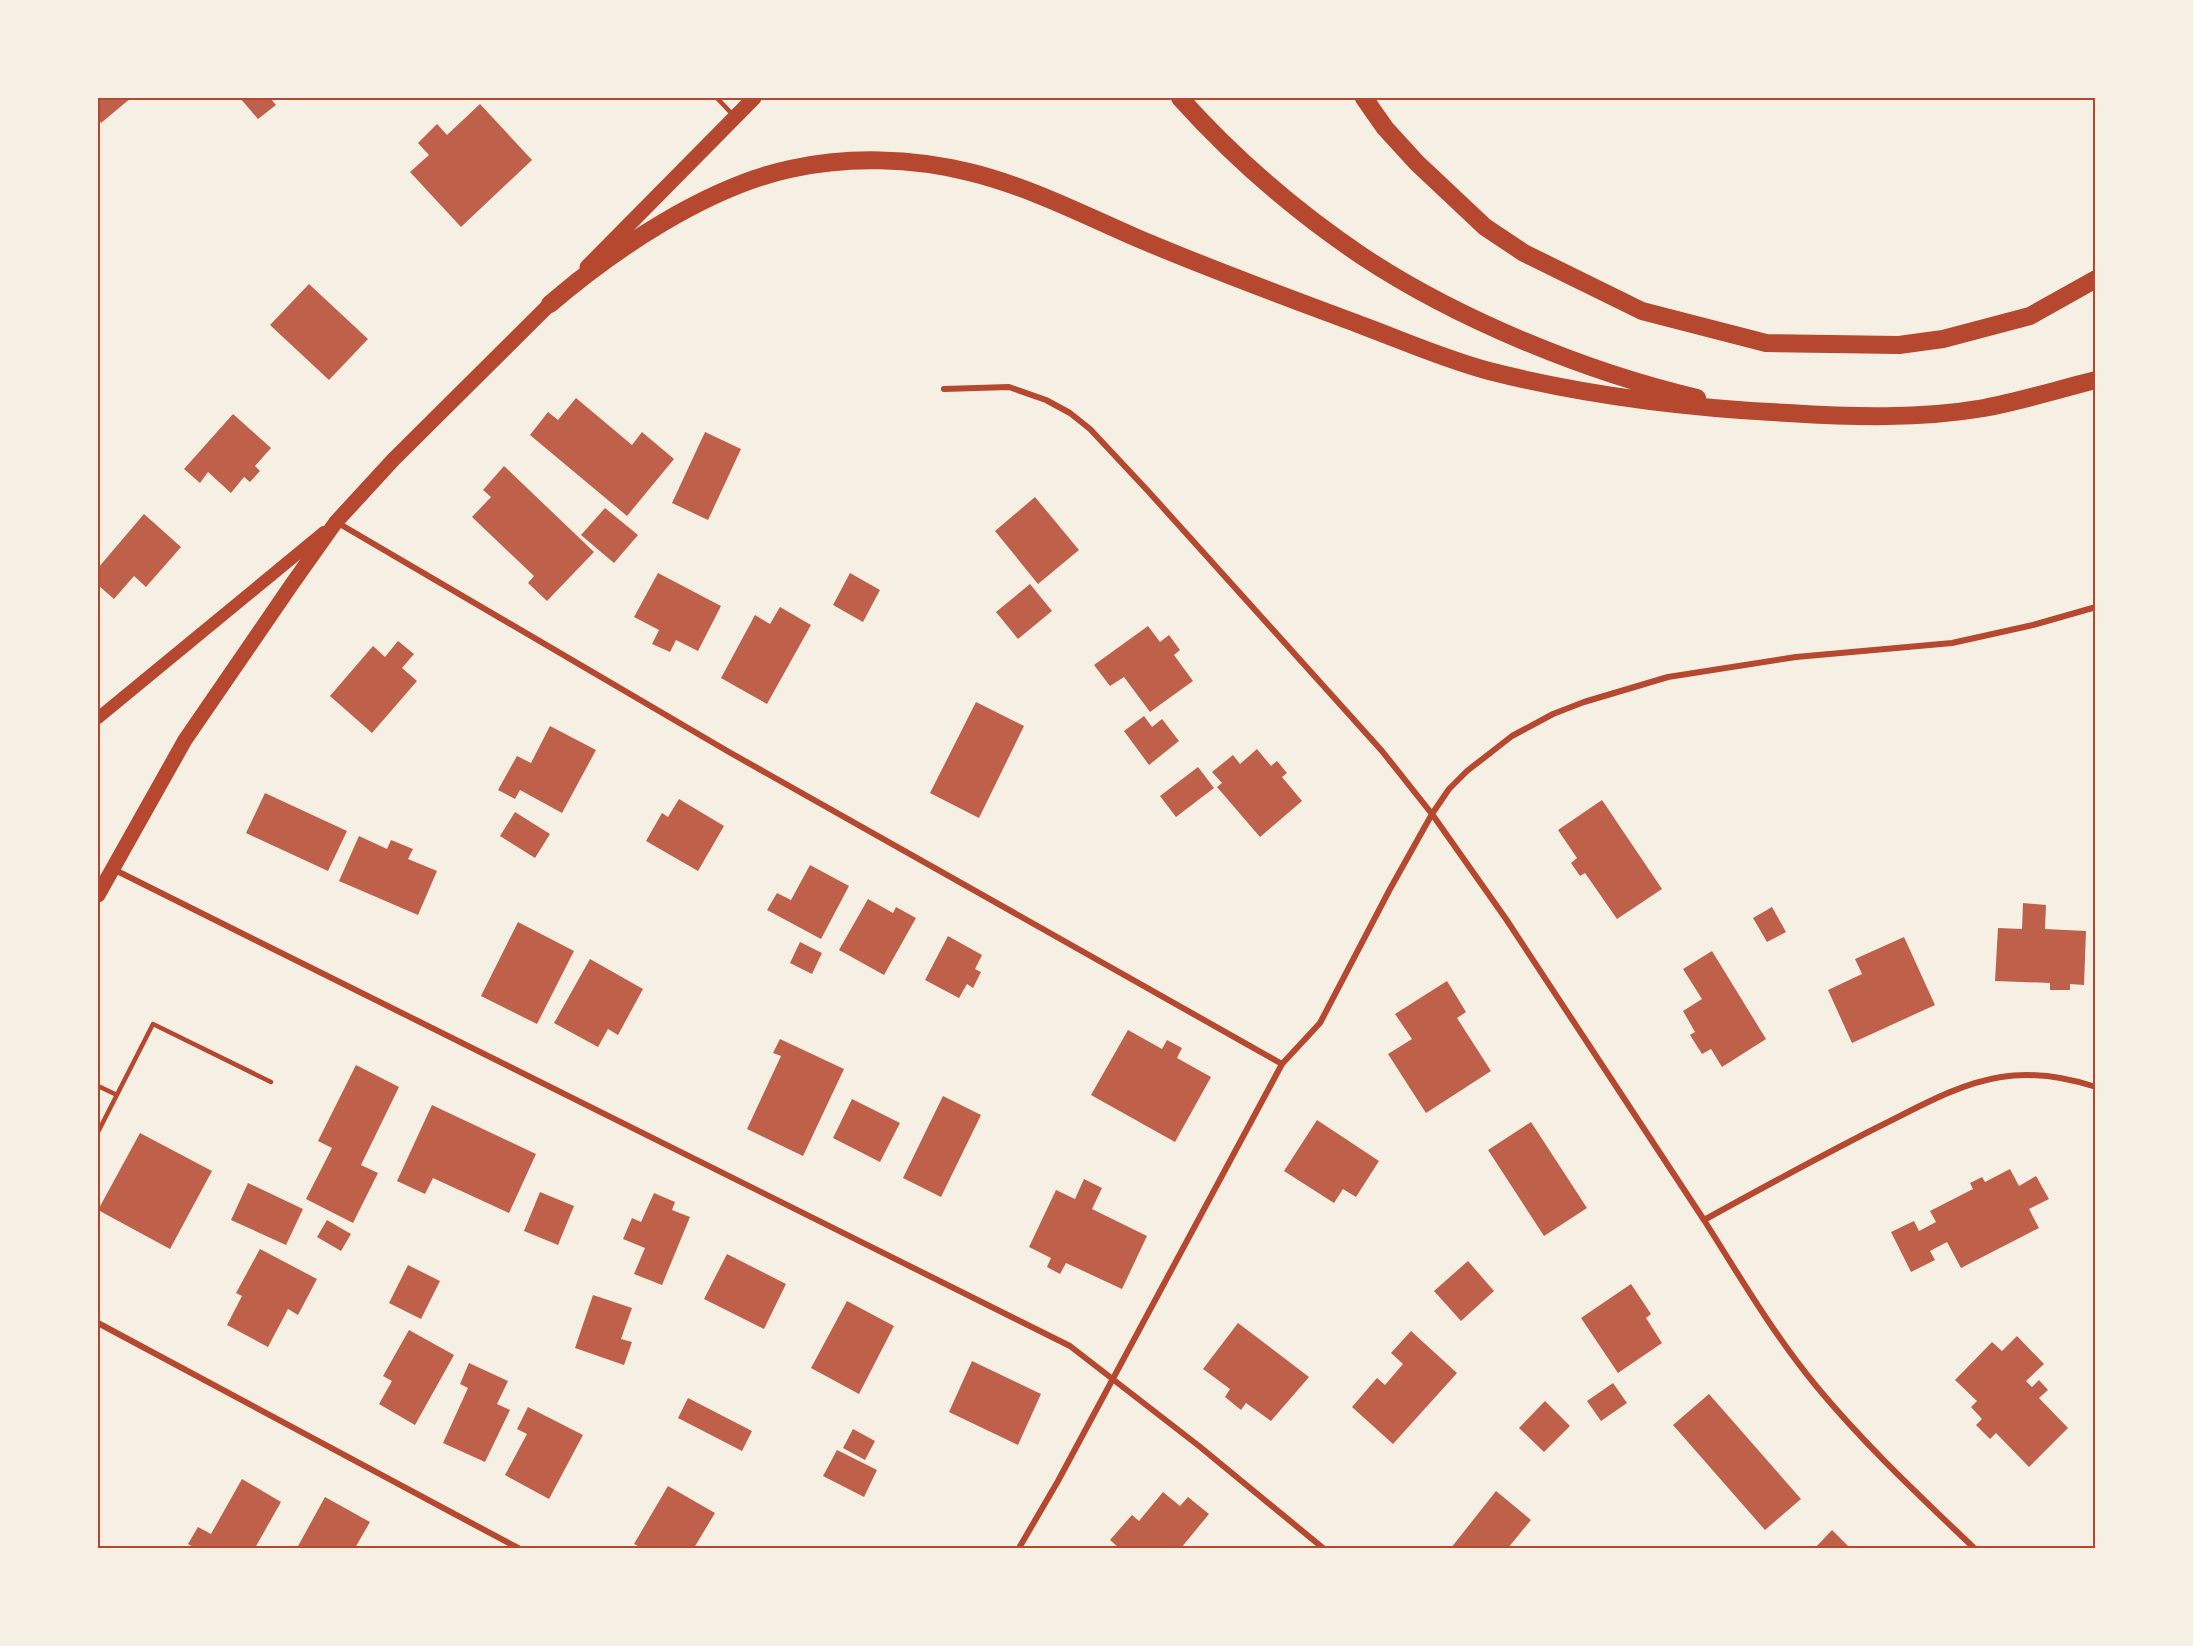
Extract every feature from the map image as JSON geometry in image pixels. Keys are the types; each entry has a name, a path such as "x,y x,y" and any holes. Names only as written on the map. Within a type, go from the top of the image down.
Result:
{"highway":[{"path":"1180,98 1254,172 1307,216 1363,257 1436,299 1513,336 1592,367 1672,392 1754,412"},
{"path":"1364,98 1385,128 1417,163 1485,227 1524,253 1642,311 1766,343 1899,345 1943,339 2030,316 2096,279"},
{"path":"550,304 580,278 626,245 675,217 750,181 787,170 822,164 862,161 898,162 946,168 1003,182 1207,268 1486,370 1621,399 1754,412 1838,416 1923,415 1984,408 2096,380"}],"main road":[{"path":"98,895 185,740 336,522 393,460 754,98"},
{"path":"98,718 336,522"}],"street":[{"path":"944,389 1009,387 1022,390 1058,406 1090,429 1148,490 1382,751 1432,814 1487,890 1776,1333 1818,1388 1908,1485 1974,1548"},
{"path":"336,522 729,752 1282,1064"},
{"path":"1019,1548 1058,1481 1282,1064 1320,1023 1432,814 1449,789 1496,746 1564,710 1668,677 1796,657 1952,643 2024,628 2096,607"},
{"path":"112,868 1070,1346 1199,1446 1323,1548"},
{"path":"1704,1220 1787,1173 1930,1101 1970,1084 2002,1077 2034,1076 2067,1079 2096,1087"},
{"path":"98,1323 518,1548"}],"lane":[{"path":"717,98 735,116"},
{"path":"98,1132 153,1024 271,1082"},
{"path":"98,1086 117,1095"}],"building":[{"path":"98,98 131,98 101,123 98,118"},
{"path":"240,98 270,98 276,105 258,119"},
{"path":"480,104 532,160 461,227 410,172 429,155 418,143 437,124 447,135"},
{"path":"309,284 368,339 329,380 270,325"},
{"path":"576,398 632,445 642,432 674,459 627,516 530,435 548,412 558,420"},
{"path":"233,414 271,448 255,466 260,471 250,482 244,477 231,493 208,472 200,483 184,469"},
{"path":"705,432 741,449 708,520 672,503"},
{"path":"504,466 594,552 547,601 528,583 534,576 472,517 491,497 483,490"},
{"path":"1035,497 1079,550 1038,584 995,531"},
{"path":"605,508 638,535 614,563 581,535"},
{"path":"144,514 181,547 146,587 134,576 114,599 98,585 98,568"},
{"path":"658,573 721,606 698,651 676,640 670,652 652,644 659,630 634,617"},
{"path":"850,573 880,590 863,622 833,605"},
{"path":"1030,584 1052,611 1018,639 996,612"},
{"path":"780,607 811,625 767,704 721,678 755,615 770,624"},
{"path":"1148,626 1160,642 1169,635 1180,650 1174,655 1193,681 1150,712 1124,677 1110,686 1094,665"},
{"path":"398,641 414,654 402,668 417,681 372,733 330,696 373,646 385,657"},
{"path":"976,702 1024,726 979,818 930,793"},
{"path":"1144,716 1152,727 1162,719 1179,741 1149,765 1124,731"},
{"path":"550,726 596,750 562,813 520,790 515,799 498,790 517,756 531,763"},
{"path":"1257,749 1271,766 1277,761 1287,773 1282,777 1302,801 1260,837 1217,787 1222,783 1212,772 1233,755 1240,764"},
{"path":"1198,767 1214,788 1176,817 1160,796"},
{"path":"265,793 347,831 328,871 246,833"},
{"path":"679,799 724,826 698,871 646,841 662,813 668,817"},
{"path":"1602,800 1662,889 1617,919 1585,873 1580,876 1571,863 1577,858 1558,830"},
{"path":"515,812 550,834 535,858 500,836"},
{"path":"359,836 387,849 391,840 413,849 408,859 437,871 418,915 339,881"},
{"path":"810,865 849,886 821,939 767,910 777,893 791,900"},
{"path":"868,899 893,913 896,907 916,918 884,975 839,950"},
{"path":"2023,903 2046,905 2045,929 2086,931 2084,985 2070,984 2070,990 2050,990 2050,983 1995,981 1998,928 2022,929"},
{"path":"1772,907 1786,932 1767,942 1753,918"},
{"path":"518,922 574,951 537,1024 481,996"},
{"path":"948,936 982,955 975,969 981,972 973,988 967,984 959,998 925,980"},
{"path":"1904,937 1935,1005 1852,1043 1828,990 1862,974 1855,959"},
{"path":"800,942 822,953 812,974 790,963"},
{"path":"1712,951 1766,1039 1722,1067 1711,1049 1702,1054 1690,1035 1695,1032 1683,1011 1702,999 1683,969"},
{"path":"590,959 643,989 618,1035 608,1029 598,1047 554,1023"},
{"path":"1447,981 1466,1012 1457,1018 1491,1071 1426,1113 1388,1054 1412,1039 1395,1014"},
{"path":"1128,1030 1162,1049 1167,1040 1182,1048 1177,1058 1211,1077 1175,1142 1091,1095"},
{"path":"780,1039 844,1069 803,1156 747,1129 781,1056 773,1053"},
{"path":"356,1065 399,1087 361,1165 378,1173 353,1223 306,1199 332,1148 318,1141"},
{"path":"943,1096 981,1115 941,1197 903,1178"},
{"path":"852,1099 900,1123 880,1162 833,1138"},
{"path":"432,1105 536,1154 509,1213 433,1178 425,1194 397,1181"},
{"path":"1317,1120 1379,1161 1356,1197 1343,1189 1334,1203 1284,1171"},
{"path":"1531,1122 1587,1208 1544,1236 1488,1150"},
{"path":"140,1133 212,1171 170,1249 98,1210"},
{"path":"2010,1169 2019,1186 2036,1176 2049,1199 2029,1209 2039,1228 1961,1268 1947,1242 1930,1251 1935,1260 1911,1272 1891,1232 1914,1221 1919,1231 1936,1222 1930,1211 1973,1189 1970,1183 1982,1177 1985,1182"},
{"path":"1084,1179 1102,1188 1092,1209 1147,1236 1122,1289 1066,1263 1060,1274 1047,1267 1051,1258 1029,1247 1056,1190 1075,1199"},
{"path":"248,1183 303,1209 286,1245 231,1220"},
{"path":"540,1192 574,1206 558,1245 524,1231"},
{"path":"654,1193 675,1202 672,1210 690,1217 662,1285 634,1274 645,1248 623,1239 632,1218 641,1222"},
{"path":"327,1220 351,1234 341,1251 317,1237"},
{"path":"260,1249 317,1279 298,1315 288,1309 268,1347 227,1325 242,1296 236,1293"},
{"path":"727,1254 786,1284 764,1329 704,1299"},
{"path":"1468,1261 1494,1291 1461,1321 1434,1291"},
{"path":"408,1265 440,1281 421,1319 389,1303"},
{"path":"1631,1284 1651,1314 1646,1318 1662,1343 1618,1373 1581,1318"},
{"path":"593,1295 632,1308 621,1339 632,1342 624,1365 575,1348"},
{"path":"847,1301 894,1326 859,1394 811,1368"},
{"path":"1238,1323 1309,1377 1271,1421 1246,1403 1241,1410 1225,1397 1230,1389 1203,1369"},
{"path":"409,1330 454,1355 415,1425 379,1404 392,1381 383,1376"},
{"path":"1411,1331 1457,1373 1393,1444 1352,1407 1377,1378 1385,1385 1403,1364 1391,1353"},
{"path":"2017,1336 2044,1364 2026,1381 2032,1387 2039,1380 2048,1390 2039,1398 2068,1428 2029,1467 1996,1433 1990,1439 1976,1425 1982,1419 1971,1407 1977,1401 1955,1380 1992,1342 2002,1351"},
{"path":"972,1361 1041,1394 1018,1445 949,1412"},
{"path":"469,1363 508,1381 497,1404 510,1410 485,1462 443,1443 468,1388 460,1384"},
{"path":"1613,1383 1627,1403 1601,1421 1587,1401"},
{"path":"1709,1394 1801,1499 1765,1530 1673,1425"},
{"path":"688,1398 752,1431 742,1451 678,1418"},
{"path":"1545,1401 1570,1426 1544,1452 1519,1428"},
{"path":"528,1407 583,1435 549,1499 505,1475 527,1434 517,1429"},
{"path":"853,1429 875,1441 865,1460 843,1448"},
{"path":"837,1450 877,1470 864,1497 823,1476"},
{"path":"242,1479 281,1502 255,1548 195,1548 188,1544 198,1527 211,1534"},
{"path":"668,1486 715,1513 694,1548 642,1548 634,1544"},
{"path":"1496,1491 1531,1520 1508,1548 1451,1548"},
{"path":"1163,1492 1180,1506 1188,1497 1209,1514 1181,1548 1119,1548 1110,1540 1132,1515 1139,1521"},
{"path":"325,1497 370,1522 355,1548 297,1548"},
{"path":"1832,1530 1850,1548 1815,1548"}]}
